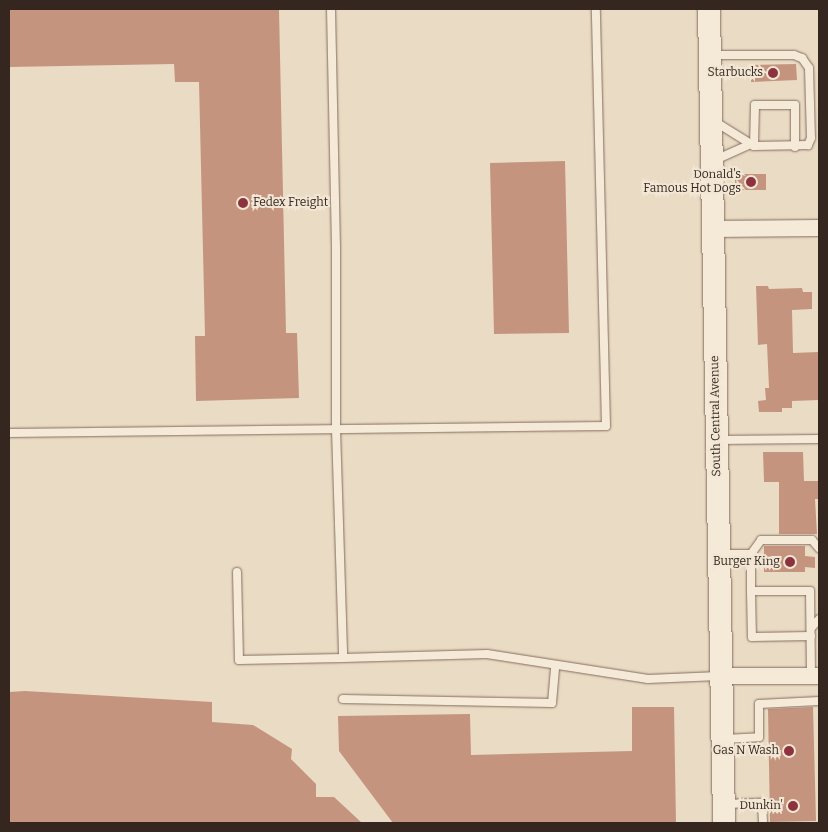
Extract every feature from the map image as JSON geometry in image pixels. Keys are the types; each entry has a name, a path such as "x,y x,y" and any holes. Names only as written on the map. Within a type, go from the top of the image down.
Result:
{"main road":[{"name":"South Central Avenue","path":"709,9 724,814"}],"street":[{"path":"713,230 819,228"},
{"path":"721,676 815,677"}],"lane":[{"path":"331,9 336,260 336,429 342,658"},
{"path":"9,433 606,426 596,9"},
{"path":"710,55 794,56 802,58 810,68 810,138 808,145 752,145 711,161"},
{"path":"752,145 754,105 795,105 796,146"},
{"path":"711,119 752,145"},
{"path":"716,440 819,439"},
{"path":"811,632 752,636 751,554 761,540 812,540 819,548"},
{"path":"718,554 751,554"},
{"path":"237,572 239,660 487,654 648,678 721,676"},
{"path":"751,591 810,591 815,677"},
{"path":"811,632 819,618"},
{"path":"343,699 552,703 555,665"},
{"path":"722,739 759,737 759,704 819,701"},
{"path":"724,814 762,803 763,823"}],"building":[{"name":"Fedex Freight","path":"9,9 279,9 286,333 297,333 299,398 196,401 195,336 205,336 199,82 175,82 174,64 9,67"},
{"name":"Starbucks","path":"796,64 797,80 751,82 750,65"},
{"path":"565,161 569,333 494,334 490,163"},
{"name":"Donald's Famous Hot Dogs","path":"735,174 766,174 766,190 735,190"},
{"path":"756,286 768,286 769,289 802,288 803,292 812,292 812,309 792,310 793,353 819,352 819,400 792,401 792,408 782,408 782,412 759,412 758,401 766,400 765,388 769,388 767,344 758,345"},
{"path":"763,452 803,452 804,481 819,481 819,499 815,499 817,534 779,534 779,482 764,482"},
{"name":"Burger King","path":"764,546 805,546 805,556 815,557 815,568 805,567 805,572 764,572"},
{"path":"25,691 212,702 212,722 253,725 292,749 291,759 316,784 316,797 334,797 362,823 9,823 9,692"},
{"path":"632,707 674,707 676,823 393,823 339,751 338,716 470,714 471,755 632,751"},
{"name":"Gas N Wash","path":"813,707 816,821 770,822 768,709"}],"place":[{"name":"Starbucks","path":"773,73"},
{"name":"Donald's Famous Hot Dogs","path":"751,182"},
{"name":"Fedex Freight","path":"243,203"},
{"name":"Burger King","path":"790,562"},
{"name":"Gas N Wash","path":"789,751"},
{"name":"Dunkin'","path":"793,806"}]}
